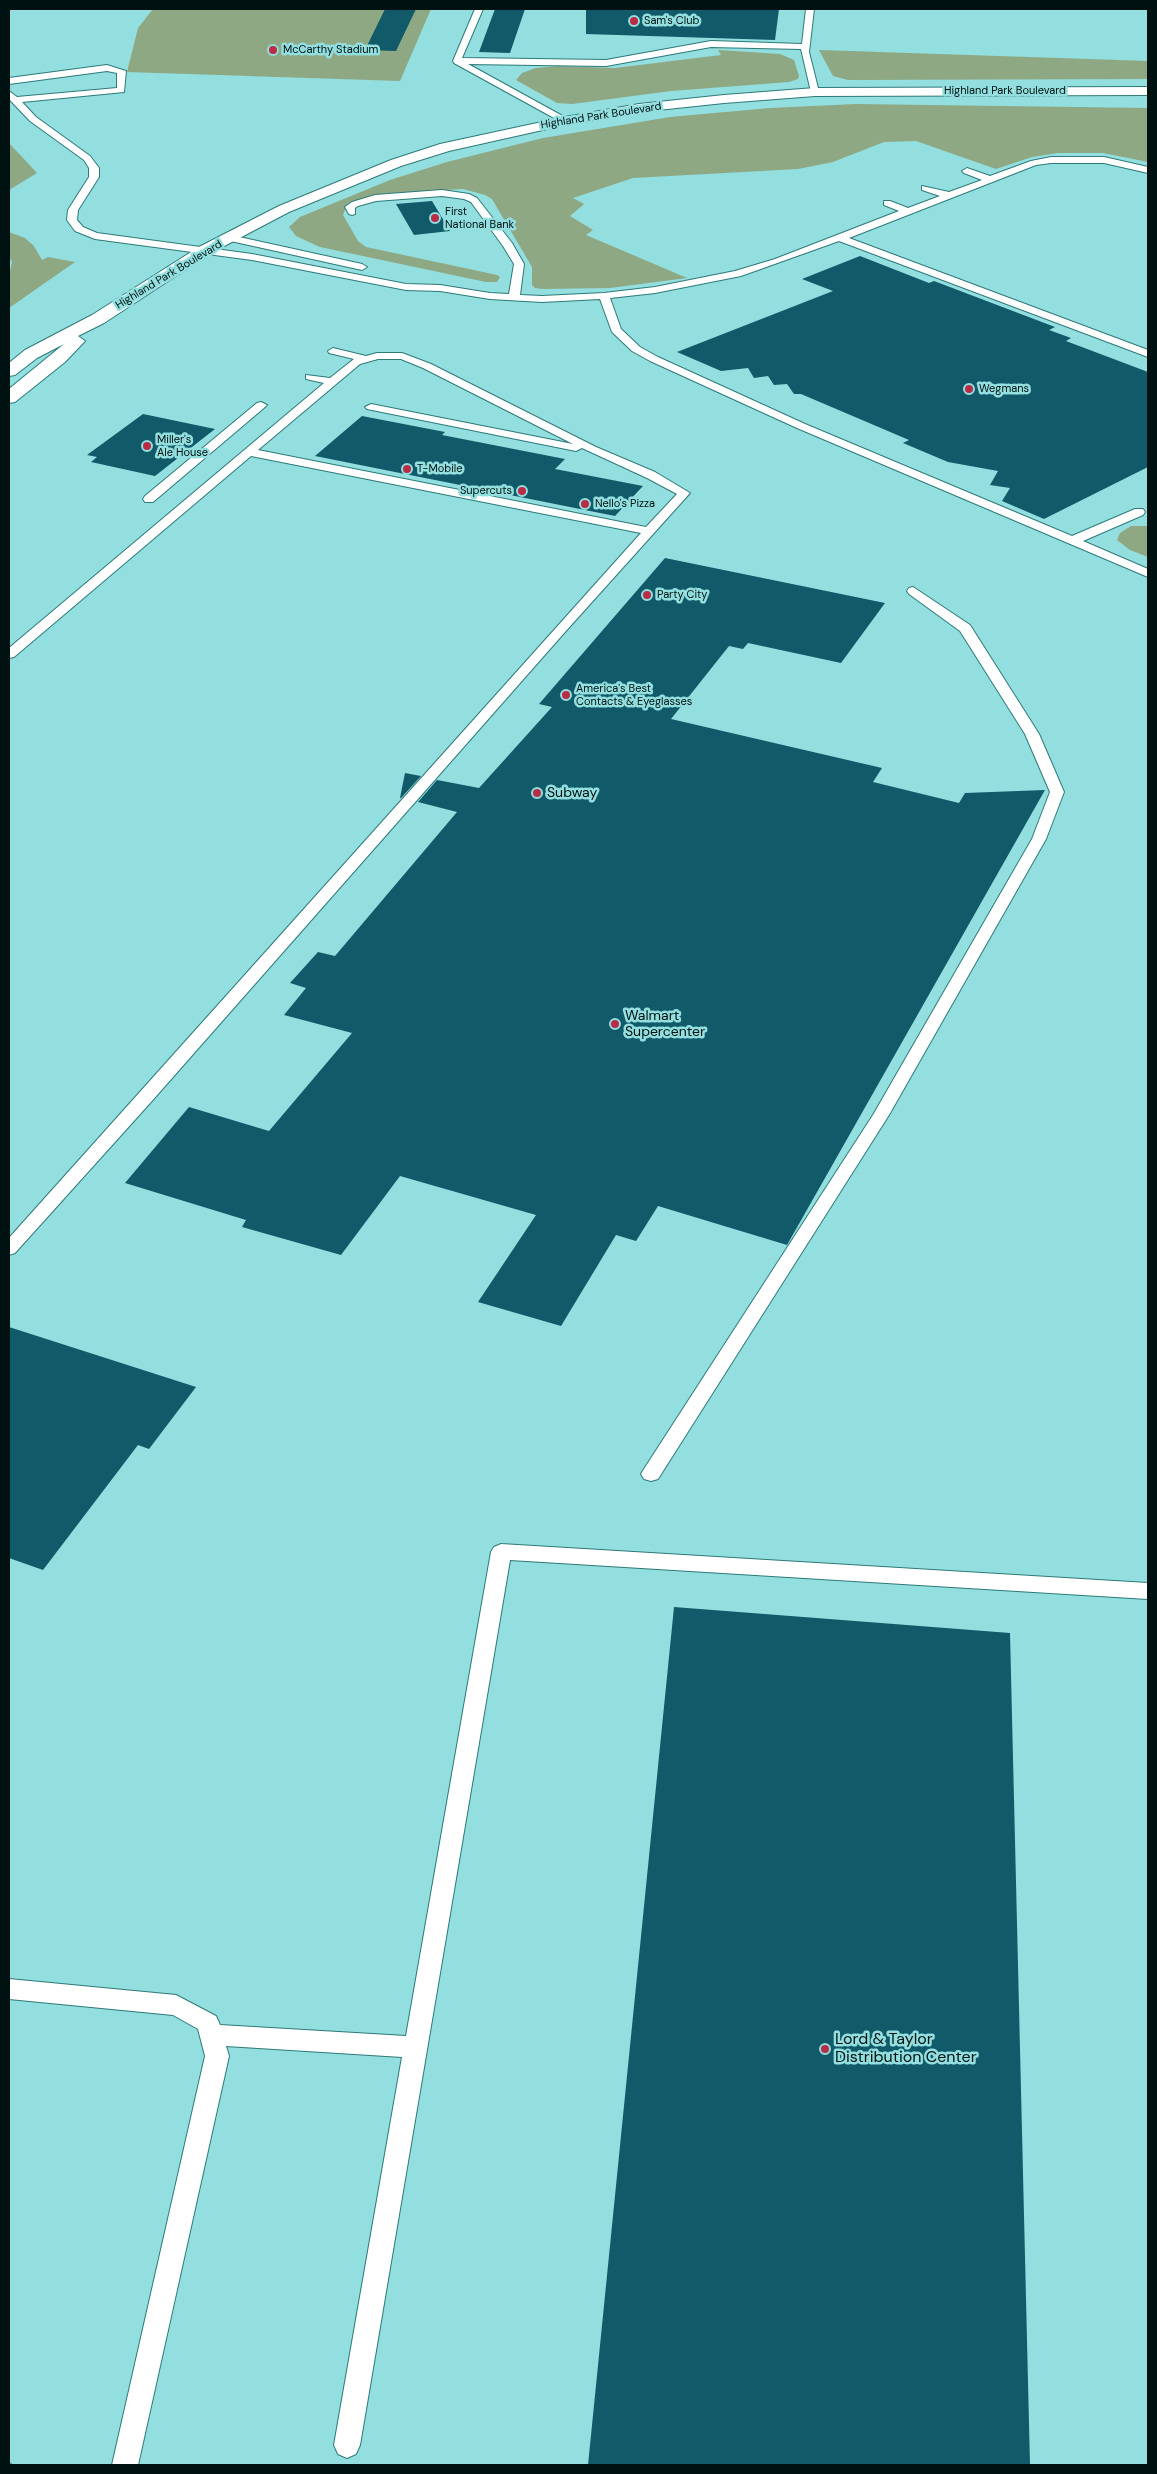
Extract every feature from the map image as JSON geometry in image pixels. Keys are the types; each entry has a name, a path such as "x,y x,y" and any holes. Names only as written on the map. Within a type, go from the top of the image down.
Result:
{"main road":[{"name":"Highland Park Boulevard","path":"9,371 31,354 98,319 205,250 284,209 396,163 453,145 565,121 639,108 815,92 1050,91 1147,93"},
{"name":"Highland Park Boulevard","path":"9,398 59,358 98,319"}],"lane":[{"path":"456,61 479,9"},
{"path":"810,9 805,47 815,92"},
{"path":"456,61 606,63 710,44 805,47"},
{"path":"456,61 565,121"},
{"path":"9,81 107,68 122,71 121,90 17,100"},
{"path":"9,94 33,118 80,153 94,168 94,176 73,210 72,220 78,229 95,236 252,257 406,287 440,288 542,299 604,296 655,290 727,276 778,261 868,228 1034,163 1069,158 1120,162 1148,170"},
{"path":"967,172 992,180"},
{"path":"926,188 950,196"},
{"path":"352,212 350,207 375,198 442,193 466,196 474,200 519,264 514,297"},
{"path":"886,203 909,212"},
{"path":"854,222 868,228"},
{"path":"230,238 372,268"},
{"path":"840,238 1148,354"},
{"path":"810,239 824,244"},
{"path":"758,254 778,261"},
{"path":"707,268 727,276"},
{"path":"391,273 420,279 440,288"},
{"path":"604,296 616,330 636,349 654,359 801,426 1148,573"},
{"path":"333,352 367,359"},
{"path":"9,654 356,362 377,356 402,356 601,452 651,474 684,493 648,531 204,1030 146,1098 9,1249"},
{"path":"310,377 332,382"},
{"path":"185,506 154,500 261,405"},
{"path":"371,407 601,452"},
{"path":"248,452 648,531"},
{"path":"1072,541 1138,512"},
{"path":"651,1474 881,1114 1039,839 1058,792 1032,734 965,628 913,591"},
{"path":"347,2445 501,1552 1148,1591"},
{"path":"9,1989 176,2005 208,2023 217,2056 125,2465"},
{"path":"212,2036 416,2047"}],"path":[{"path":"9,2465 15,2465"}],"green space":[{"name":"McCarthy Stadium","path":"153,9 431,9 400,81 127,72 138,28"},
{"path":"718,50 780,54 794,60 799,76 798,79 789,82 671,91 572,104 557,103 516,80 522,73 536,68 557,66 615,68 721,55"},
{"path":"819,50 1148,61 1148,79 848,80 833,76"},
{"path":"856,104 1148,108 1148,162 1103,153 1058,153 1032,157 996,169 916,141 884,142 833,162 798,169 633,178 573,198 584,204 570,216 593,230 586,235 687,278 610,288 535,288 532,285 532,267 492,199 463,189 380,194 348,203 343,215 358,241 366,247 497,275 500,277 497,282 486,282 320,247 296,236 289,227 300,217 390,180 447,162 543,138 670,117 770,108"},
{"path":"9,143 37,173 9,190"},
{"path":"9,232 25,238 34,246 42,260 48,257 75,262 9,308 9,276 12,262 9,256"},
{"path":"1131,526 1148,526 1148,557 1130,550 1117,540 1120,533"}],"building":[{"path":"385,9 416,9 396,51 365,50"},
{"path":"495,9 525,9 510,53 479,52"},
{"name":"Sam's Club","path":"586,9 779,9 775,40 586,34"},
{"name":"First National Bank","path":"432,201 450,231 414,235 396,204"},
{"name":"Wegmans","path":"860,256 929,283 934,281 1055,327 1049,330 1071,338 1066,341 1148,372 1148,467 1044,519 1002,501 1010,488 990,485 998,471 948,462 903,443 909,440 801,394 794,394 787,384 774,385 768,376 754,378 748,368 721,371 677,352 833,291 802,279"},
{"name":"Miller's Ale House","path":"143,414 215,429 155,476 91,462 97,457 87,455"},
{"path":"362,416 445,432 442,435 565,459 555,469 643,486 615,516 315,456"},
{"name":"Walmart Supercenter","path":"665,558 885,603 841,663 748,643 743,649 729,646 671,719 882,768 873,782 959,803 965,793 1045,790 787,1245 658,1206 636,1241 616,1235 561,1326 478,1302 536,1215 400,1176 341,1255 242,1227 246,1220 125,1183 189,1107 269,1131 352,1033 284,1015 306,988 290,983 318,952 335,956 457,812 418,802 437,780 479,788 552,707 539,704"},
{"path":"405,773 421,776 400,798"},
{"path":"9,1327 196,1387 149,1449 138,1445 43,1570 9,1558"},
{"name":"Lord & Taylor Distribution Center","path":"674,1607 1010,1633 1030,2465 588,2465"}],"place":[{"name":"Sam's Club","path":"634,21"},
{"name":"McCarthy Stadium","path":"273,50"},
{"name":"First National Bank","path":"435,218"},
{"name":"Wegmans","path":"969,389"},
{"name":"Miller's Ale House","path":"147,446"},
{"name":"T-Mobile","path":"407,469"},
{"name":"Supercuts","path":"522,491"},
{"name":"Nello's Pizza","path":"585,504"},
{"name":"Party City","path":"647,595"},
{"name":"America's Best Contacts & Eyeglasses","path":"566,695"},
{"name":"Subway","path":"537,793"},
{"name":"Walmart Supercenter","path":"615,1024"},
{"name":"Lord & Taylor Distribution Center","path":"825,2049"}]}
